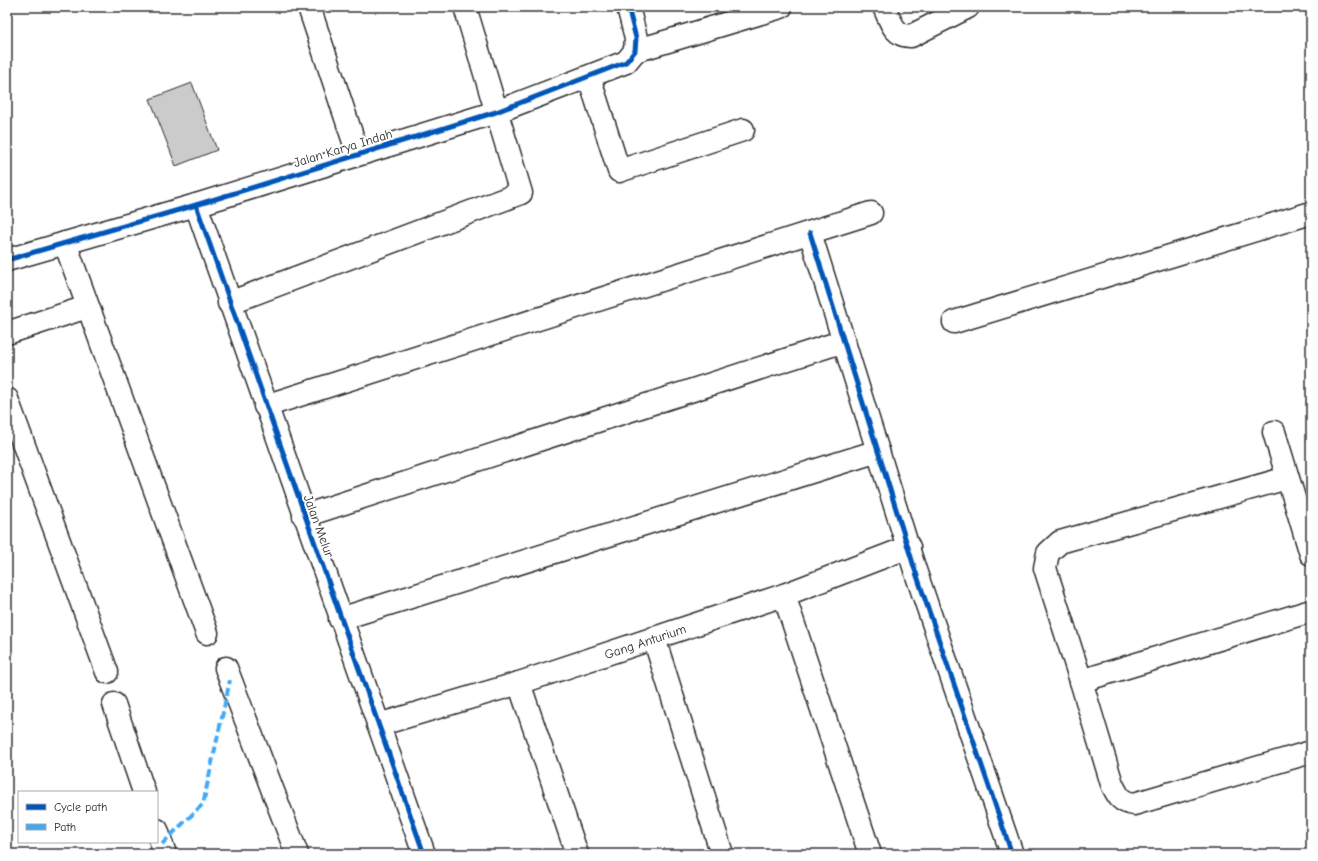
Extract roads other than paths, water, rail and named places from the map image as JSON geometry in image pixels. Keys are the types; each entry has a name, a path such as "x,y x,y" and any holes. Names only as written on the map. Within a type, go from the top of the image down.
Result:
{"street":[{"path":"309,7 358,154"},
{"path":"229,303 521,193 465,7"},
{"path":"628,7 636,38 635,51 781,7"},
{"path":"884,7 896,31 904,36 911,36 968,7"},
{"name":"Jalan Karya Indah","path":"7,260 196,205 496,112 626,62 635,51"},
{"path":"589,76 619,171 743,130"},
{"name":"Jalan Melur","path":"196,205 265,406 424,854"},
{"path":"265,406 871,213"},
{"path":"954,322 1311,213"},
{"path":"810,233 908,547 1012,854"},
{"path":"65,243 87,307 207,633"},
{"path":"7,333 87,307"},
{"path":"304,516 844,341"},
{"path":"7,399 106,672"},
{"path":"1274,432 1311,554"},
{"path":"340,619 878,451"},
{"path":"1287,478 1060,542 1048,553 1046,568 1112,784 1119,798 1124,803 1134,804 1311,752"},
{"name":"Gang Anturium","path":"378,725 519,683 784,595 908,547"},
{"path":"784,595 870,854"},
{"path":"1081,681 1311,611"},
{"path":"654,638 722,854"},
{"path":"226,668 297,854"},
{"path":"519,683 577,854"},
{"path":"114,704 144,791"},
{"path":"158,833 165,854"}]}
